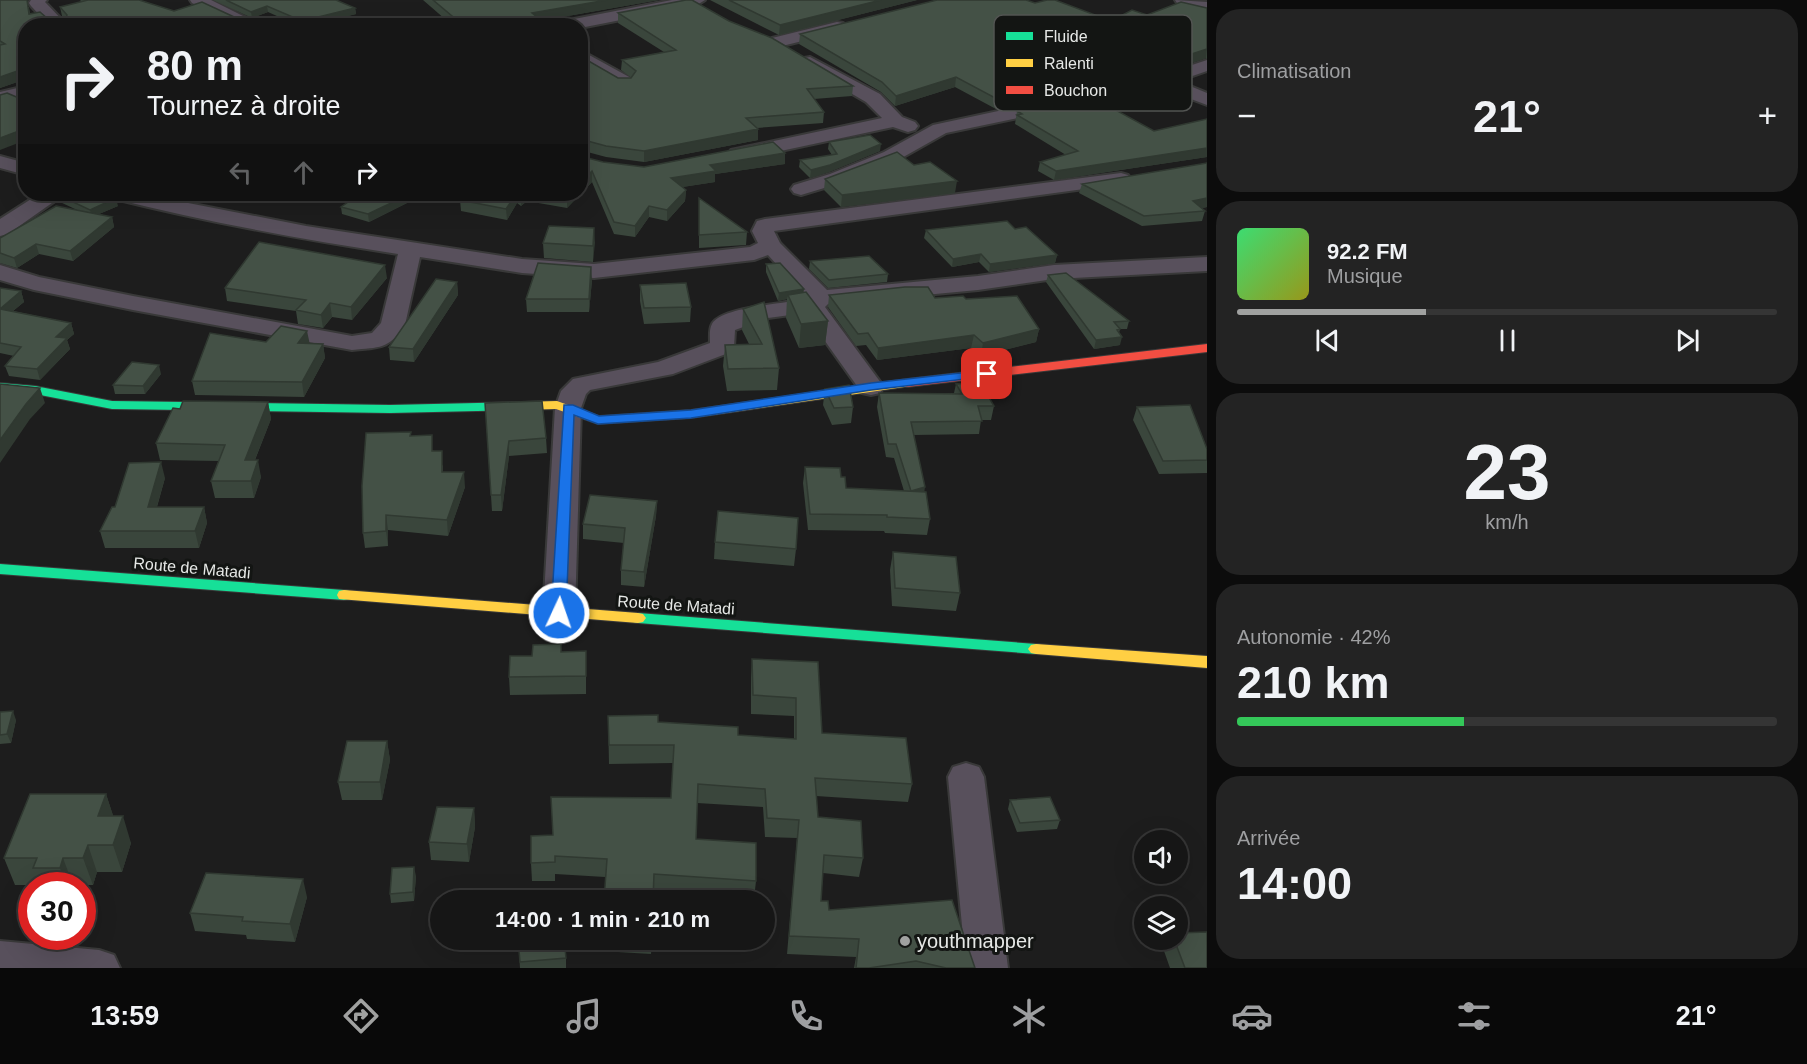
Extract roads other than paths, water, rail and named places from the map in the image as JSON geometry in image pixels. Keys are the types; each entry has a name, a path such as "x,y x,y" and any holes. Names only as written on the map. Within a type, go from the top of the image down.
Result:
{"main road":[{"path":"0,387 35,390 112,405 390,409 557,405 598,420 691,414 871,387 1207,348"},
{"name":"Route de Matadi","path":"0,569 1207,662"}],"street":[{"path":"20,1 30,0"},
{"path":"39,0 37,3 52,18"},
{"path":"198,0 237,18"},
{"path":"1183,0 1207,7"},
{"path":"588,22 700,4"},
{"path":"778,42 849,24"},
{"path":"757,33 778,42 873,98 895,121 910,127 940,129 1024,111"},
{"path":"588,60 624,82"},
{"path":"1192,70 1207,65"},
{"path":"1192,93 1207,99"},
{"path":"714,158 895,121"},
{"path":"801,189 837,178 891,156 940,129"},
{"path":"871,387 817,302 771,246 763,231 765,226 1140,176"},
{"path":"0,230 42,201"},
{"path":"146,201 410,251 522,266 594,271 745,255 771,246"},
{"path":"0,272 34,283 133,303 352,343 379,340 393,325 410,251"},
{"path":"559,613 568,408 574,391 582,384 664,369 722,346 723,326 753,313 789,306 1054,272 1207,264"},
{"path":"966,777 987,968"},
{"path":"0,959 99,968"}],"place":[{"name":"youthmapper","path":"905,941"}]}
